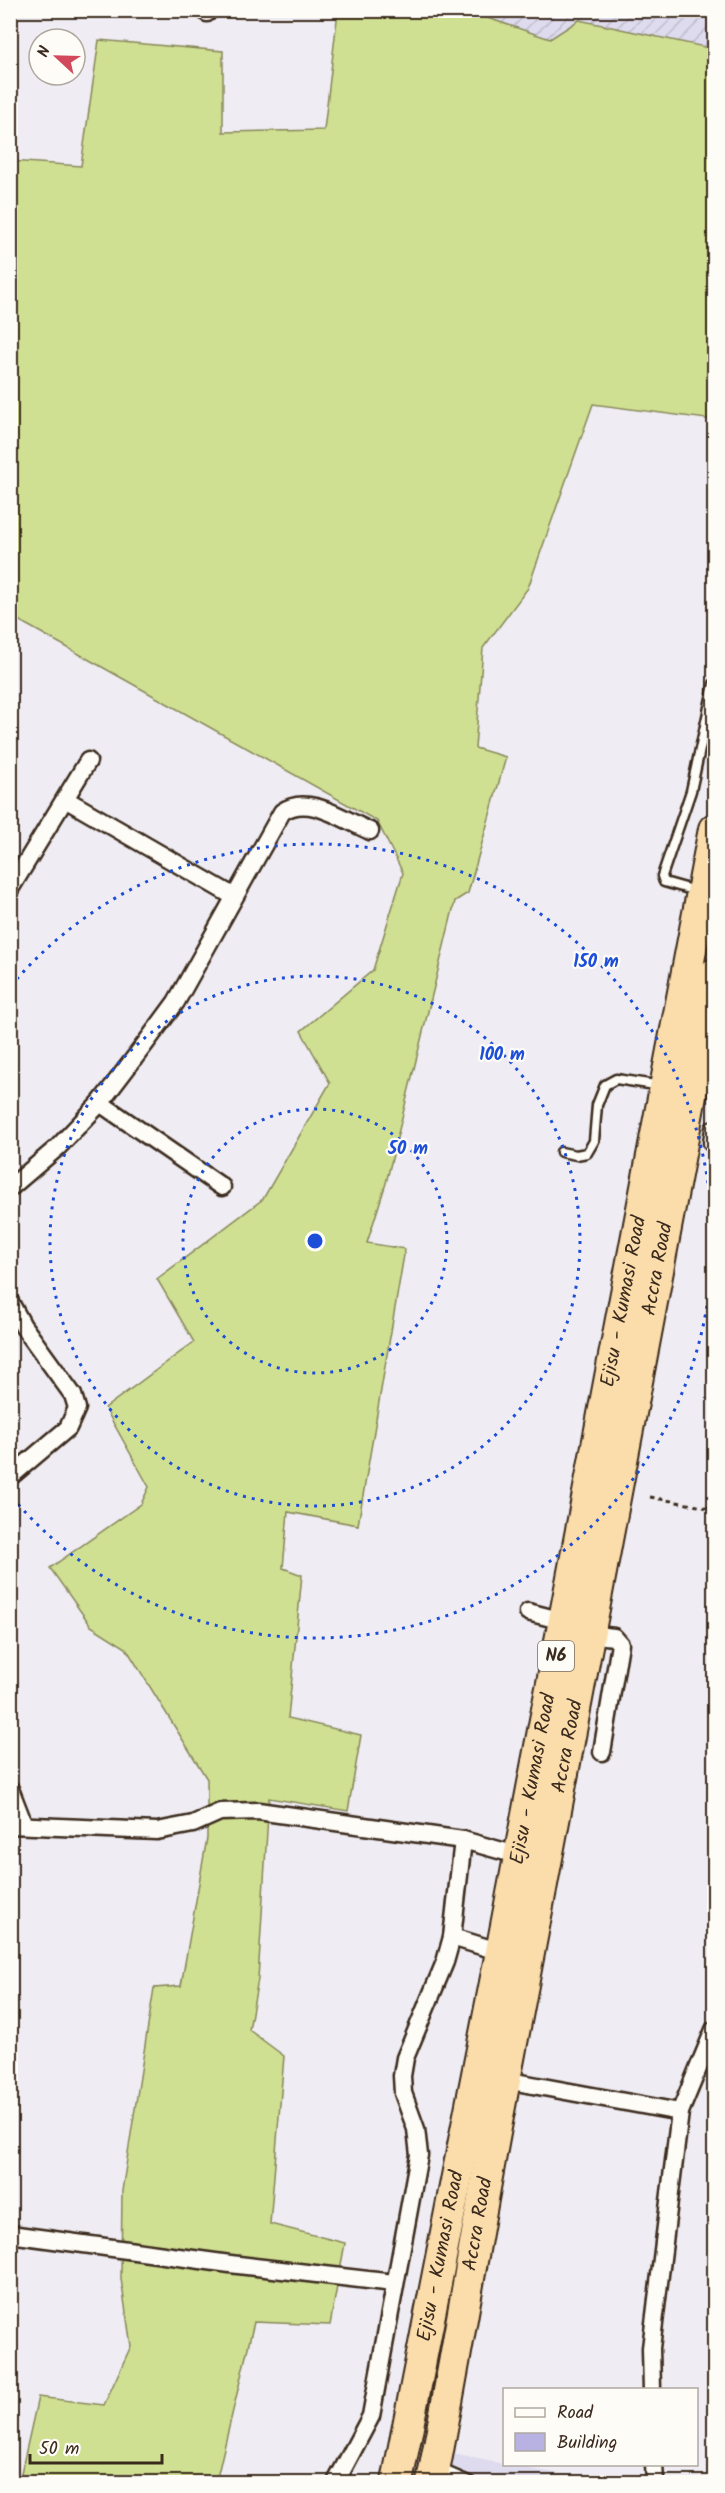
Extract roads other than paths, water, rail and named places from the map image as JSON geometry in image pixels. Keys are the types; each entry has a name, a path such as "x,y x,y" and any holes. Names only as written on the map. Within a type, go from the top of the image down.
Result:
{"highway":[{"name":"Ejisu - Kumasi Road","path":"397,2482 520,1856 576,1628 665,1086 714,829"},
{"name":"Accra Road","path":"433,2475 505,2080 569,1749 576,1628 714,974"}],"street":[{"path":"10,889 88,761"},
{"path":"65,799 233,897"},
{"path":"10,1188 58,1147 100,1103 176,1002 282,812 291,805 309,805 370,831"},
{"path":"100,1103 222,1187"},
{"path":"10,1302 23,1326 73,1395 77,1407 68,1428 10,1477"},
{"path":"528,1612 576,1628 614,1637 620,1644 602,1752"},
{"path":"10,1790 17,1825 157,1831 193,1824 220,1812 238,1810 464,1840 520,1856"},
{"path":"336,2482 371,2416 419,2155 417,2129 403,2093 402,2076 405,2058 445,1962 452,1937 464,1840"},
{"path":"452,1937 501,1952"},
{"path":"652,2388 651,2348 680,2112 714,2030"},
{"path":"505,2080 680,2112"},
{"path":"10,2234 230,2265 394,2283"},
{"path":"654,2466 655,2482"}],"lane":[{"path":"702,892 664,882 662,876 692,790 714,684"},
{"path":"561,1152 576,1155 587,1153 594,1141 597,1105 605,1085 616,1079 665,1086"},
{"path":"433,2475 471,2482"}]}
